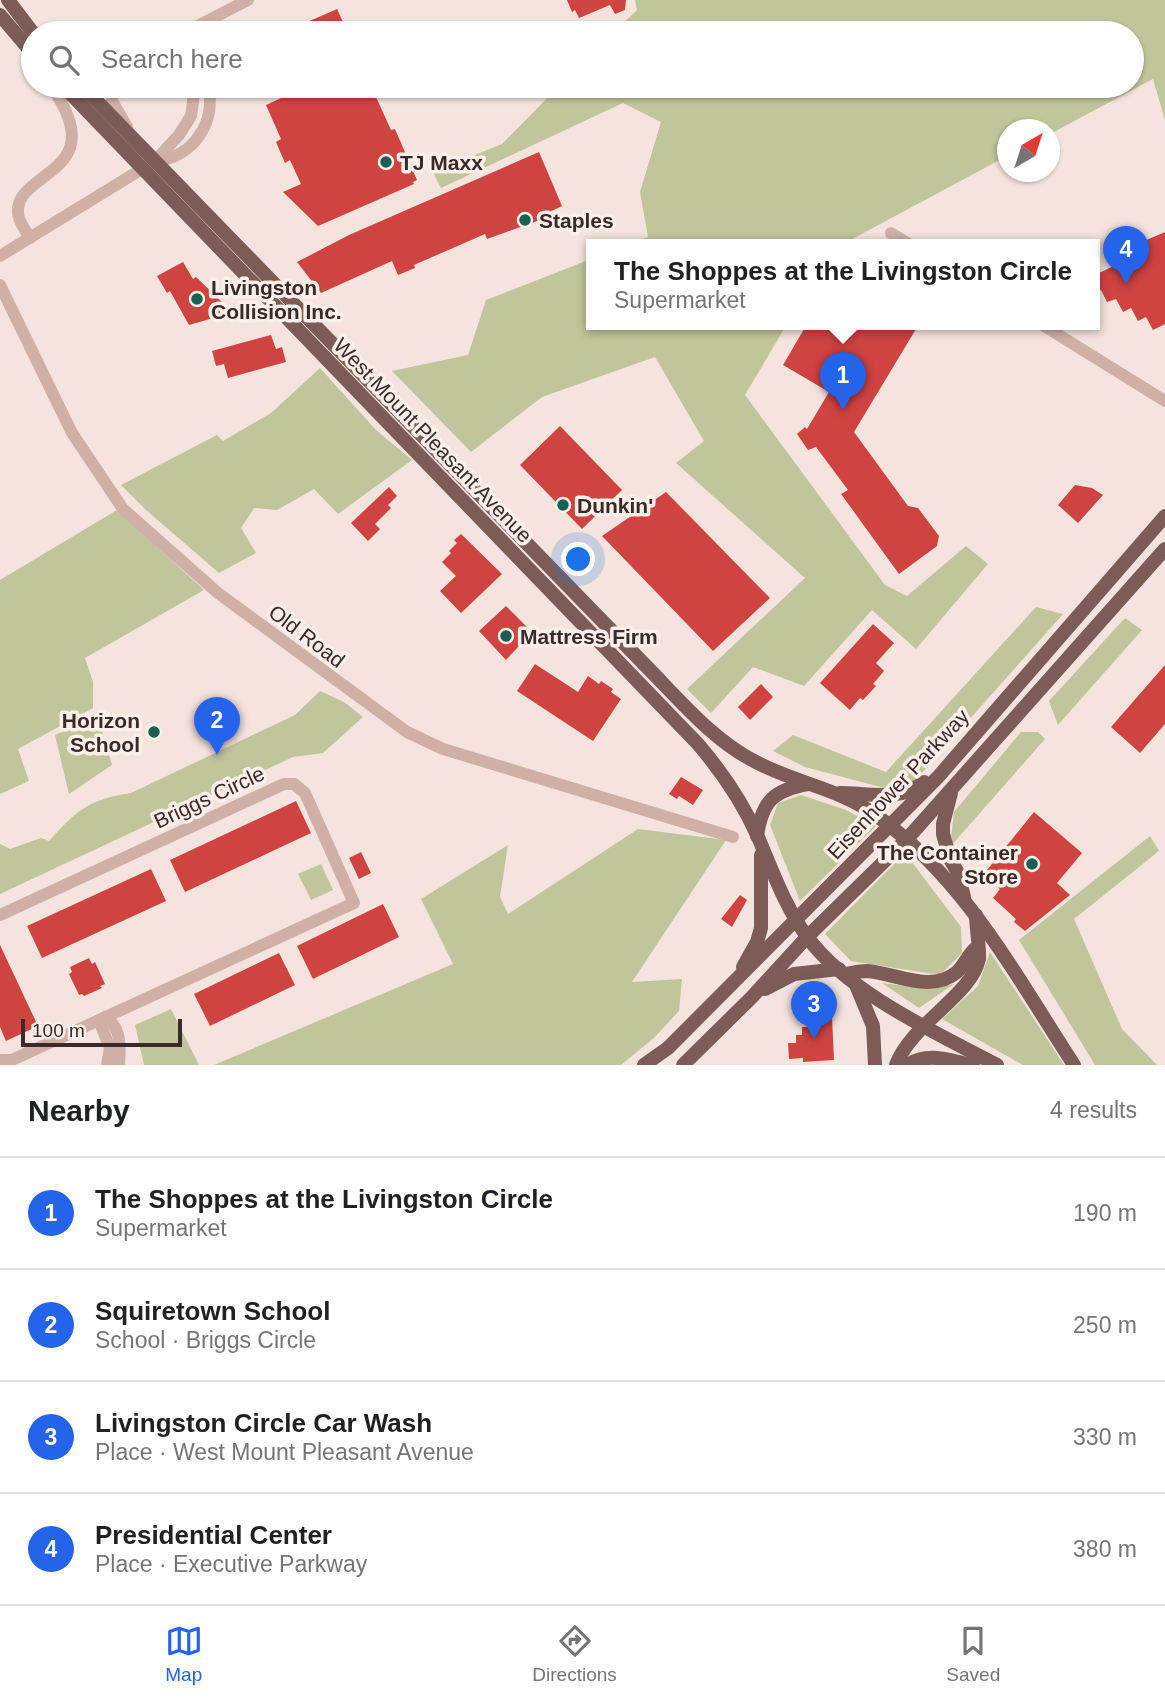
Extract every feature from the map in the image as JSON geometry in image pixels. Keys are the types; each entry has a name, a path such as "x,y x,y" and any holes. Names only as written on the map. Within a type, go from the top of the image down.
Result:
{"main road":[{"path":"8,0 24,21"},
{"path":"0,15 21,41"},
{"name":"West Mount Pleasant Avenue","path":"74,98 698,744 724,775 759,840 779,890 796,920 824,957 846,974"},
{"name":"West Mount Pleasant Avenue","path":"94,98 725,742 760,764 836,793"},
{"name":"Eisenhower Parkway","path":"644,1065 668,1048 938,777 1165,516"},
{"name":"Eisenhower Parkway","path":"683,1065 907,839 1165,549"},
{"path":"836,793 897,795 914,790 924,781 938,777"},
{"path":"734,983 757,942 761,928 760,816 775,795 786,788 809,784"},
{"path":"952,790 943,834 965,899"},
{"path":"836,793 874,813 890,825 965,899 1074,1065"},
{"path":"895,1065 912,1037 972,975 979,956 976,914"},
{"path":"752,997 794,974 846,974 867,971 892,977 937,981 957,972 968,954 977,947"},
{"path":"846,974 872,995 997,1065"},
{"path":"846,974 873,1027 875,1065"},
{"path":"907,1065 933,1056 973,1065"}],"street":[{"path":"207,21 248,0"},
{"path":"16,36 21,43"},
{"path":"30,237 18,215 19,204 27,191 57,168 72,141 71,124 59,98"},
{"path":"112,98 144,150"},
{"path":"0,256 155,160 179,135 191,116 193,98"},
{"path":"155,160 182,153 199,136 209,115 210,98"},
{"path":"891,233 901,239"},
{"name":"Old Road","path":"0,285 72,433 94,469 123,509 218,593 407,732 443,749 733,837"},
{"path":"1051,330 1165,401"},
{"name":"Briggs Circle","path":"0,915 284,784 294,784 305,793 354,902 12,1060 0,1060"},
{"path":"107,1065 110,1048 102,1028 106,1017 114,1023 121,1044 119,1065"}],"green space":[{"path":"635,0 1165,0 1165,120 1153,79 1144,84 1144,21 626,21 637,10"},
{"path":"547,98 1117,98 1060,129 1060,119 997,119 997,161 852,239 643,239 648,237 640,192 661,122 623,103 441,188 433,172 502,144"},
{"path":"586,261 586,330 783,330 745,395 885,585 907,596 966,546 988,564 916,649 872,610 804,686 753,667 711,713 687,689 805,578 676,463 704,441 655,357 542,397 471,452 392,371 468,355 486,300"},
{"path":"320,368 376,430 412,460 338,514 314,489 277,510 254,508 241,528 256,553 219,573 121,485 217,435 223,441 271,413"},
{"path":"117,510 204,590 85,658 93,682 93,708 18,749 29,781 0,794 0,580"},
{"path":"1036,607 1063,614 911,785 888,789 805,767 773,751 793,735 886,772"},
{"path":"1125,618 1142,630 1058,725 1049,701"},
{"path":"320,691 344,702 363,717 323,753 293,757 0,894 0,844 10,849 41,838 49,841 84,808 104,799 131,793 295,715"},
{"path":"93,719 102,731 112,765 69,794 55,735"},
{"path":"1021,732 1038,732 1045,739 950,847 954,812"},
{"path":"801,795 846,810 876,826 800,901 770,825 778,803"},
{"path":"638,829 726,840 632,982 682,979 679,1011 654,1038 621,1065 214,1065 453,964 421,899 508,845 500,897 508,914"},
{"path":"1150,836 1159,851 1074,919 1122,1029 1157,1065 1095,1065 1019,940"},
{"path":"905,853 961,927 962,953 940,975 851,961 825,934"},
{"path":"321,864 333,890 311,900 298,874"},
{"path":"990,952 1064,1065 1023,1065 942,1019 978,986"},
{"path":"882,983 926,989 954,984 919,1008"},
{"path":"171,1009 199,1065 144,1065 135,1025"}],"building":[{"path":"567,0 626,0 625,10 615,14 610,5 579,18 575,10 572,12"},
{"path":"337,9 342,21 310,21"},
{"path":"281,98 376,98 391,130 395,129 417,180 414,184 318,226 283,192 301,184 290,160 285,163 276,142 281,139 266,105"},
{"path":"539,152 562,206 539,217 540,220 487,239 485,234 414,265 415,268 398,275 392,261 321,293 297,262 349,235"},
{"path":"1165,232 1165,324 1153,330 1146,317 1138,321 1131,308 1123,312 1116,299 1107,302 1100,290 1100,273 1147,250 1144,241"},
{"name":"Livingston Collision Inc.","path":"183,262 193,279 196,277 226,306 224,315 189,325 170,291 167,293 157,276"},
{"path":"803,330 915,330 854,432 908,506 918,508 939,536 937,546 899,574 841,494 848,490 816,447 808,450 797,434 805,427 807,429 829,392 783,365"},
{"path":"271,335 276,349 282,347 286,362 228,378 224,364 216,366 212,351"},
{"path":"560,426 622,490 582,529 520,465"},
{"path":"1075,485 1092,488 1103,495 1078,523 1058,505"},
{"path":"389,487 397,496 388,505 391,508 375,524 380,529 368,541 351,523"},
{"path":"666,492 770,598 713,651 602,536"},
{"path":"461,534 502,574 461,613 440,591 456,576 442,562 457,543 454,540"},
{"name":"Mattress Firm","path":"506,606 532,632 506,660 479,631"},
{"path":"873,624 894,643 876,663 884,671 873,684 876,686 850,710 820,683"},
{"path":"535,664 578,692 588,676 613,689 611,692 621,699 593,741 517,691"},
{"path":"1165,665 1165,724 1140,753 1111,727"},
{"path":"761,684 773,697 750,720 738,707"},
{"path":"681,777 703,790 693,805 679,796 677,799 669,794"},
{"path":"296,801 311,833 185,892 170,860"},
{"name":"The Container Store","path":"1034,812 1082,853 1057,883 1070,895 1025,931 993,898 1000,889 983,875"},
{"path":"361,852 371,873 359,879 349,858"},
{"path":"151,869 166,901 42,958 27,926"},
{"path":"740,895 747,900 732,927 721,919"},
{"path":"383,904 399,937 313,979 297,946"},
{"path":"0,945 38,1026 6,1041 0,1027"},
{"path":"279,953 295,985 210,1026 194,994"},
{"path":"89,958 92,964 95,962 105,984 84,996 79,995 69,974 72,972 70,967"},
{"path":"832,1016 834,1060 803,1062 803,1058 789,1059 788,1043 796,1043 796,1035 802,1035 802,1027 811,1027 811,1017"}],"place":[{"name":"TJ Maxx","path":"386,162"},
{"name":"Staples","path":"525,220"},
{"name":"Presidential Center","path":"1126,284"},
{"name":"Livingston Collision Inc.","path":"197,299"},
{"name":"The Shoppes at the Livingston Circle","path":"843,410"},
{"name":"Dunkin'","path":"563,505"},
{"name":"Mattress Firm","path":"506,636"},
{"name":"Horizon School","path":"154,732"},
{"name":"Squiretown School","path":"217,755"},
{"name":"The Container Store","path":"1032,864"},
{"name":"Livingston Circle Car Wash","path":"814,1039"}]}
